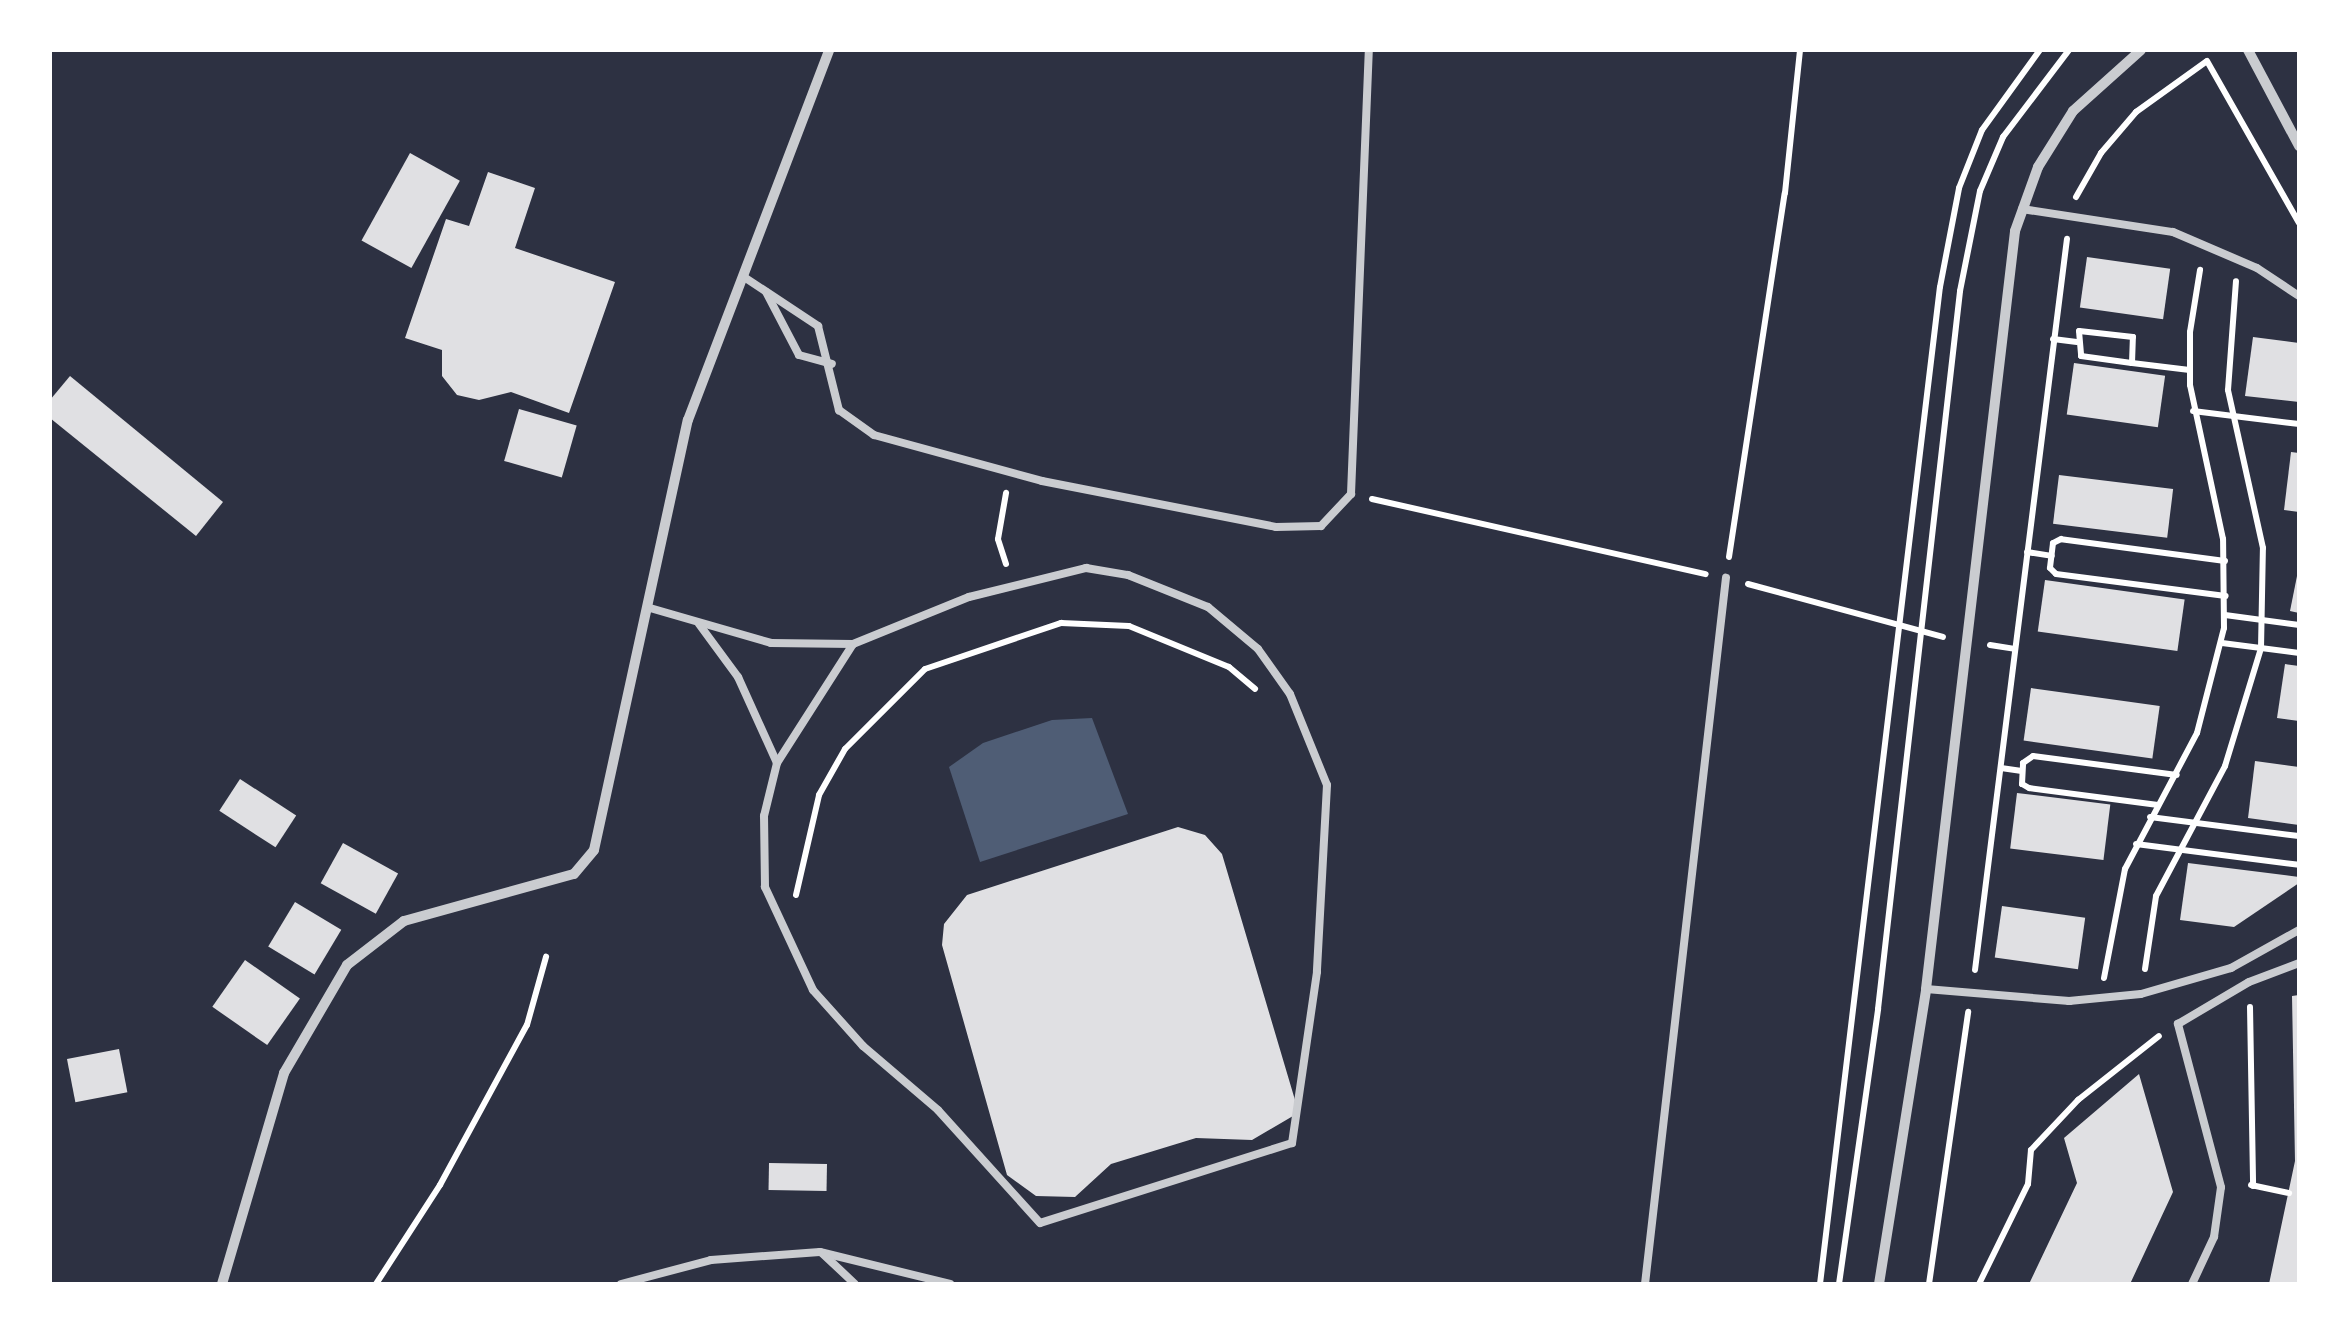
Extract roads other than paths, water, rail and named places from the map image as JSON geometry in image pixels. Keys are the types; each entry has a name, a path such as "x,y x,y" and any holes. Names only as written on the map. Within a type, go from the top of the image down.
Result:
{"street":[{"path":"222,1284 284,1073 347,965 404,921 574,874 594,850 650,608 688,420 829,50"},
{"path":"1879,1284 1926,990 1963,641 2021,209 2073,110 2141,50"},
{"path":"2248,50 2299,146"}],"lane":[{"path":"744,277 818,326 832,364 839,410 874,435 1010,472 1276,527 1321,526 1352,494 1369,50"},
{"path":"2021,209 2138,223 2208,244 2299,296"},
{"path":"764,288 799,355 832,364"},
{"path":"650,608 771,642 853,644 969,596 1086,568 1167,588 1208,607 1258,649 1290,694 1327,784 1317,972 1292,1143 1040,1224 938,1110 863,1046 813,990 765,886 764,816 776,763 853,644"},
{"path":"1644,1284 1726,578"},
{"path":"699,624 738,677 776,763"},
{"path":"1926,990 2103,999 2146,993 2231,968 2299,930"},
{"path":"2192,1284 2219,1219 2219,1174 2178,1024 2250,982 2299,964"},
{"path":"820,1252 855,1284"},
{"path":"621,1284 712,1260 820,1252 950,1284"}],"water":[{"path":"1092,718 1128,814 980,862 949,767 983,743 1052,720"}]}
